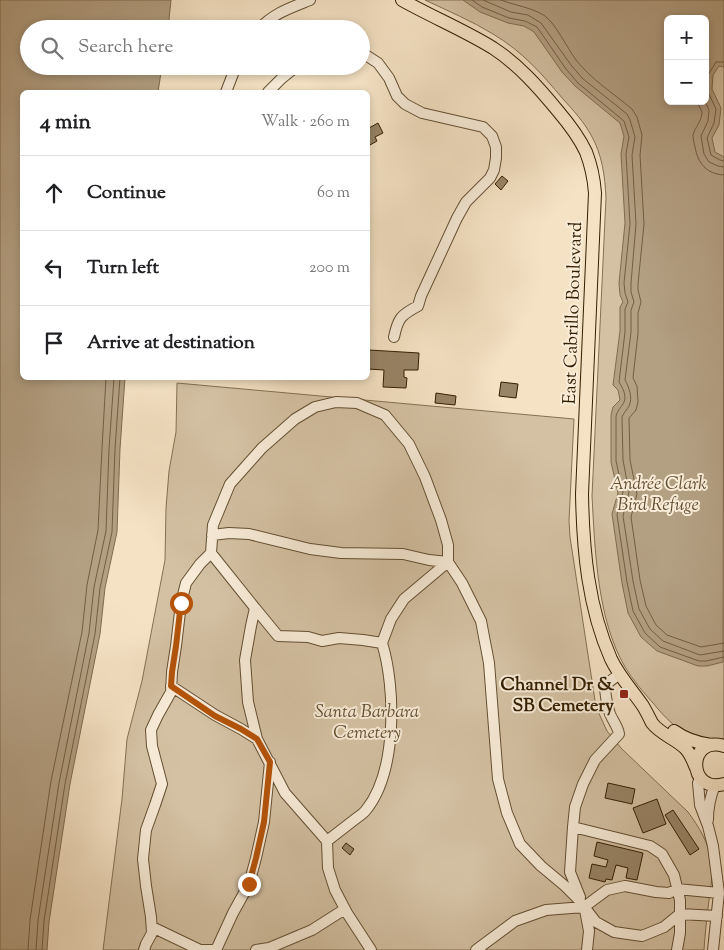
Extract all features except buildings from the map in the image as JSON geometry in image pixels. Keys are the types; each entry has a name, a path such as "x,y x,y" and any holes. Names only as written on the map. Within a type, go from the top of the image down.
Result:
{"main road":[{"name":"East Cabrillo Boulevard","path":"402,0 478,39 519,68 544,94 572,128 584,148 591,168 595,193 582,494 586,561 595,612 611,659 620,674 643,706 653,724 685,748 693,758 698,772"},
{"name":"East Cabrillo Boulevard","path":"643,706 681,736 696,742 724,746"},
{"path":"711,744 697,756 698,772 709,784 721,785"}],"street":[{"path":"268,20 279,13 310,0"},
{"path":"370,57 378,62 398,96 405,104 422,113 483,127 492,136 496,147 494,170 490,178 466,202 418,306 398,320 394,336"},
{"path":"227,90 233,75"},
{"path":"270,90 286,75"},
{"path":"144,950 152,933 152,917 143,859 146,830 162,784 152,746 151,730 171,692 181,603 186,583 211,553 213,525 230,484 262,448 295,420 315,407 336,402 357,403 384,415 409,444 425,477 448,545 448,562 462,583 481,621 489,663 498,779 507,813 520,844 565,886 596,922 614,932 642,936 664,927 680,914 717,916"},
{"path":"212,535 228,533 249,534 318,550 342,553 403,554 448,562"},
{"path":"211,553 278,636 308,637 322,641 339,638 382,643"},
{"path":"327,841 365,811 375,796 386,767 392,708 390,681 382,643 391,619 404,599 448,562"},
{"path":"255,608 245,660 248,702 257,739 285,792 327,841 328,868 335,890 371,950"},
{"path":"587,950 589,931 584,907 570,872 575,807 582,784 596,760 619,734 607,705 605,689 607,684 620,674"},
{"path":"171,686 215,716 257,739"},
{"path":"152,926 200,950 214,950 249,884 264,822 270,762"},
{"path":"698,772 700,805 708,826 716,861 719,893 713,950"},
{"path":"708,826 708,806 711,794 721,785"},
{"path":"573,827 650,846 662,854 674,875 680,900 680,932 677,950"},
{"path":"476,950 514,921 546,910 584,907 607,890 625,886 669,893 677,889 719,893"},
{"path":"256,950 269,948 312,930 345,909"}],"green space":[{"name":"Andrée Clark Bird Refuge","path":"425,0 724,0 724,739 697,738 689,735 664,715 638,686 625,667 608,628 603,606 596,561 592,496 606,198 604,173 598,150 588,130 578,116 523,56 504,41 468,20"},
{"name":"Santa Barbara Cemetery","path":"177,383 574,419 569,521 570,537 596,707 607,731 621,748 688,812 700,829 706,842 710,854 712,876 704,950 103,950 122,799 127,739 142,681 165,560 166,508 169,471 176,432"}],"water":[{"path":"0,0 171,0 169,20 20,20 20,75 161,75 158,90 20,90 20,380 125,380 117,532 105,588 100,634 70,784 49,922 47,950 0,950"},
{"name":"Andrée Clark Bird Refuge","path":"463,0 724,0 724,67 719,66 713,75 712,89 721,108 719,125 712,138 715,152 724,157 723,662 698,666 657,651 641,637 628,613 612,514 618,493 611,462 611,415 613,407 620,400 618,390 613,385 620,331 620,307 623,302 619,283 625,223 621,154 624,136 620,123 575,86 562,72 534,32 524,26 508,23 480,12"}],"place":[{"name":"Channel Dr & SB Cemetery","path":"624,694"}],"route":[{"path":"181,603 171,686 215,716 257,739 270,762 264,822 249,884"}]}
